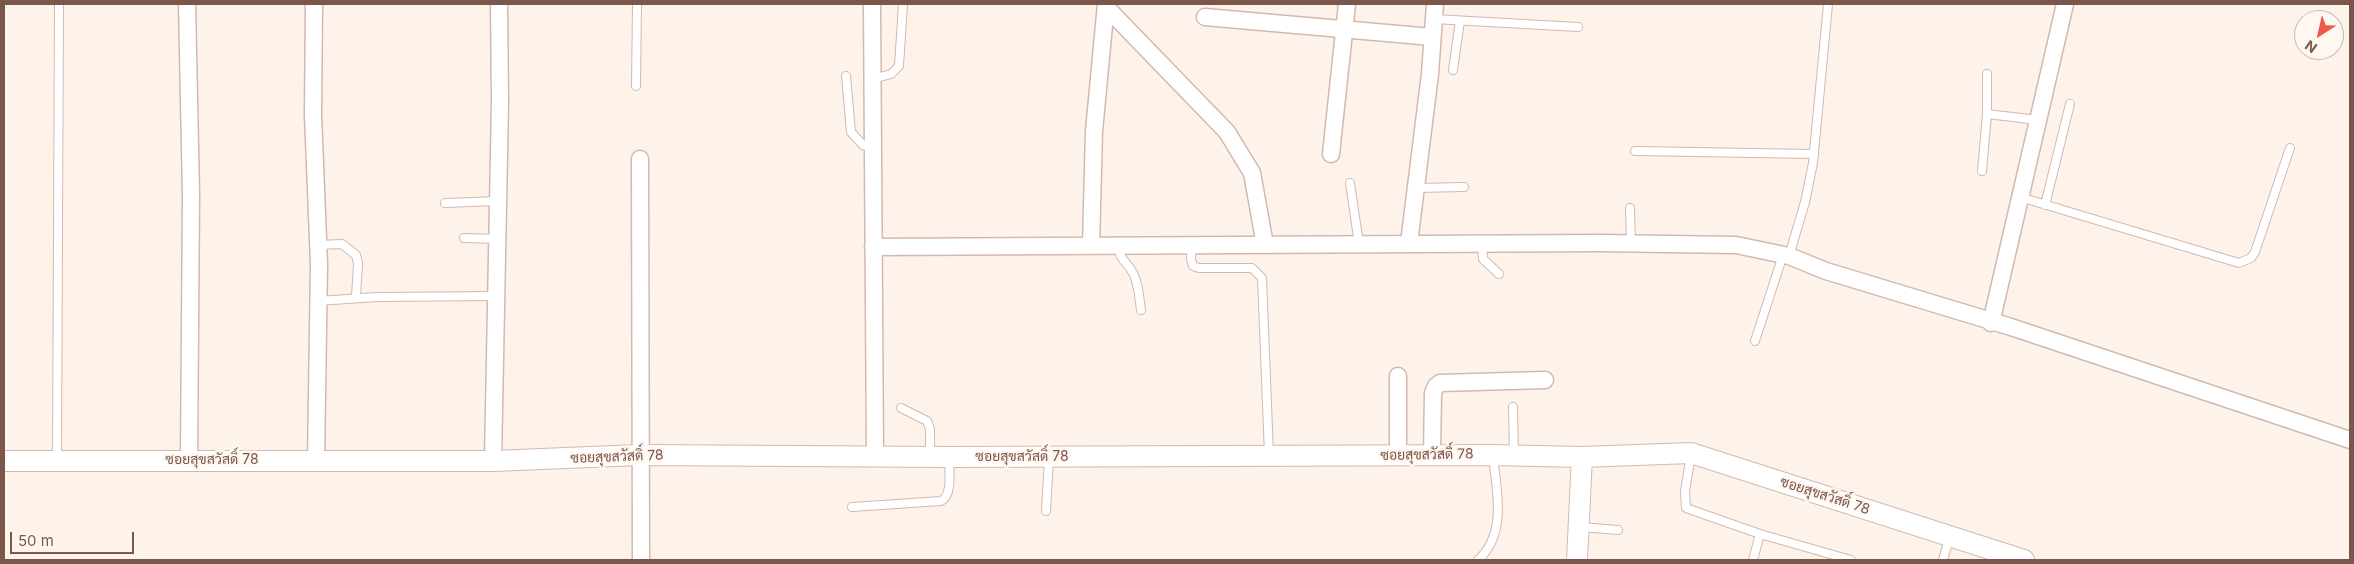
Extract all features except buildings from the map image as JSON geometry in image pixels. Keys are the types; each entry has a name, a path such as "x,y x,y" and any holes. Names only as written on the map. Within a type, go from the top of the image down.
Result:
{"street":[{"path":"187,4 190,194 189,460"},
{"path":"314,4 313,115 318,245 316,460"},
{"path":"494,461 500,102 499,4"},
{"path":"872,4 871,148 875,457"},
{"path":"1331,154 1347,4"},
{"path":"1991,323 2065,4"},
{"path":"1106,5 1227,132 1252,172 1265,244"},
{"path":"1091,246 1094,131 1106,5"},
{"path":"1409,244 1430,74 1435,12"},
{"path":"1205,17 1432,37"},
{"path":"640,159 639,455 641,560"},
{"path":"873,247 1482,243 1736,245 1786,256 1826,271 1991,323 2011,327 2350,440"},
{"path":"1398,376 1398,456"},
{"path":"1432,456 1434,393 1436,386 1440,383 1545,380"},
{"name":"ซอยสุขสวัสดิ์ 78","path":"4,461 494,461 639,455 1269,457 1492,454 1582,457 1691,453 2024,560"},
{"path":"1577,560 1582,457"}],"lane":[{"path":"57,460 59,4"},
{"path":"636,86 637,4"},
{"path":"872,79 890,74 899,66 903,4"},
{"path":"1755,341 1805,202 1814,154 1828,4"},
{"path":"1435,12 1460,21 1578,27"},
{"path":"1453,70 1460,21"},
{"path":"1982,172 1987,114 1987,74"},
{"path":"846,76 851,132 863,145 871,148"},
{"path":"2046,205 2070,104"},
{"path":"1987,114 2038,120"},
{"path":"2020,197 2239,263 2251,258 2256,252 2290,148"},
{"path":"1635,151 1814,154"},
{"path":"1350,183 1359,244"},
{"path":"1416,188 1464,187"},
{"path":"445,203 498,201"},
{"path":"1630,208 1631,243"},
{"path":"464,238 497,239"},
{"path":"1482,243 1483,259 1499,274"},
{"path":"318,245 342,244 356,255 358,263 356,297"},
{"path":"1192,245 1191,259 1193,266 1199,268 1252,268 1262,278 1269,457"},
{"path":"1118,246 1121,260 1129,267 1136,279 1141,310"},
{"path":"318,301 356,297 496,296"},
{"path":"1513,407 1514,455"},
{"path":"852,507 941,501 946,499 948,493 940,457 927,421 901,408"},
{"path":"1691,453 1685,492 1686,508 1760,534 1852,560"},
{"path":"1478,560 1491,544 1497,527 1492,454"},
{"path":"1046,511 1049,457"},
{"path":"1578,527 1618,530"},
{"path":"1754,560 1760,534"},
{"path":"1943,560 1950,536"}]}
